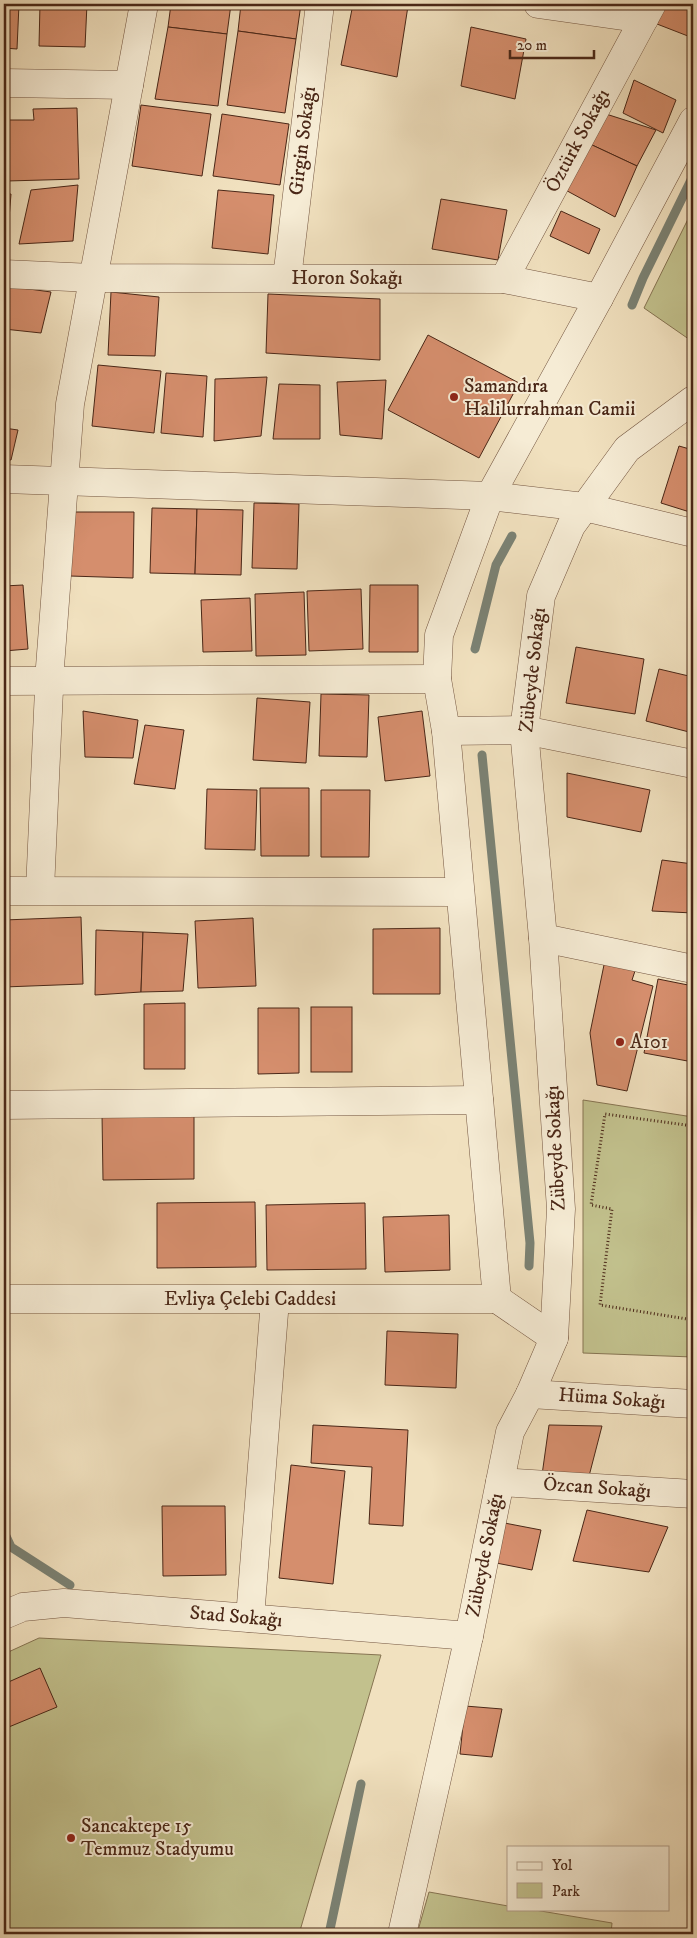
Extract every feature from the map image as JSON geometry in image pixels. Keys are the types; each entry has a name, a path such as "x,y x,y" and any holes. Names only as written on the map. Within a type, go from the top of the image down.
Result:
{"street":[{"path":"40,890 49,680 70,404 144,4"},
{"name":"Girgin Sokağı","path":"286,278 320,4"},
{"path":"538,4 648,11"},
{"name":"Öztürk Sokağı","path":"504,279 648,11"},
{"path":"4,83 129,85"},
{"path":"554,1338 497,1299 446,732 437,679 439,635 490,496 599,298 693,121"},
{"name":"Horon Sokağı","path":"4,274 93,278 504,279 599,298"},
{"name":"Zübeyde Sokağı","path":"402,1934 469,1636 510,1432 530,1394 554,1338 561,1209 544,938 524,730 541,596 571,526 627,448 693,400"},
{"path":"4,479 490,496 584,507 693,533"},
{"path":"4,681 437,679"},
{"path":"446,732 524,730 693,764"},
{"path":"4,891 460,892"},
{"path":"544,938 693,969"},
{"path":"4,1105 479,1100"},
{"name":"Evliya Çelebi Caddesi","path":"4,1299 497,1299"},
{"path":"250,1618 275,1300"},
{"name":"Hüma Sokağı","path":"530,1394 693,1404"},
{"name":"Özcan Sokağı","path":"500,1482 693,1494"},
{"name":"Stad Sokağı","path":"4,1615 22,1606 64,1604 469,1636"}],"path":[{"path":"693,1126 606,1114 591,1205 612,1209 600,1305 693,1320"}],"green space":[{"path":"693,209 693,342 644,308"},
{"path":"583,1100 693,1117 693,1357 583,1353"},
{"path":"39,1638 381,1655 299,1934 4,1934 4,1654"},
{"path":"429,1892 507,1906 507,1910 535,1910 612,1923 611,1934 417,1934"}],"building":[{"path":"4,4 19,4 17,49 4,48"},
{"path":"40,4 87,4 85,47 39,46"},
{"path":"171,4 231,4 227,34 168,27"},
{"path":"241,4 301,4 296,39 238,31"},
{"path":"353,4 395,4 408,6 397,77 341,65"},
{"path":"666,4 693,4 693,38 657,24"},
{"path":"168,27 227,34 218,106 155,99"},
{"path":"471,27 526,39 515,99 461,86"},
{"path":"238,31 296,39 285,113 227,105"},
{"path":"634,80 676,100 663,133 623,113"},
{"path":"141,105 211,114 202,176 132,166"},
{"path":"77,108 79,179 7,181 6,120 34,120 33,109"},
{"path":"222,114 289,124 280,185 213,176"},
{"path":"606,114 656,130 637,166 590,144"},
{"path":"590,144 637,166 615,217 560,187"},
{"path":"78,185 73,241 19,244 31,190"},
{"path":"218,190 274,195 268,254 212,248"},
{"path":"4,194 11,194 8,231 4,231"},
{"path":"441,199 507,210 498,260 432,249"},
{"path":"561,211 600,229 589,254 550,236"},
{"path":"7,286 51,292 41,333 4,329"},
{"path":"111,292 159,297 155,356 108,355"},
{"path":"268,294 380,299 380,360 266,353"},
{"name":"Samandıra Halilurrahman Camii","path":"428,335 519,383 479,458 388,410"},
{"path":"98,365 161,371 154,433 92,426"},
{"path":"166,373 207,376 203,437 161,433"},
{"path":"267,377 261,436 214,441 215,379"},
{"path":"386,380 382,439 340,435 337,382"},
{"path":"279,384 320,385 320,439 273,439"},
{"path":"4,428 18,430 11,460 4,459"},
{"path":"679,446 693,450 693,513 661,503"},
{"path":"254,503 299,504 297,569 252,568"},
{"path":"152,508 197,509 195,574 150,573"},
{"path":"197,509 243,510 241,575 195,574"},
{"path":"71,512 134,512 133,578 70,576"},
{"path":"23,585 28,649 4,651 4,586"},
{"path":"370,585 418,585 418,652 369,652"},
{"path":"361,589 363,649 309,651 307,591"},
{"path":"304,592 306,655 256,656 255,594"},
{"path":"250,598 252,651 203,652 201,600"},
{"path":"576,647 644,659 635,714 566,703"},
{"path":"659,669 693,677 693,733 646,721"},
{"path":"321,694 369,695 367,757 319,756"},
{"path":"257,698 310,702 306,763 253,760"},
{"path":"83,711 138,720 133,758 85,757"},
{"path":"422,711 430,776 385,781 378,717"},
{"path":"145,725 184,730 175,789 134,784"},
{"path":"567,773 650,790 641,832 567,817"},
{"path":"260,788 309,788 309,856 261,856"},
{"path":"207,789 257,790 255,850 205,849"},
{"path":"321,790 370,790 369,857 321,857"},
{"path":"662,860 693,864 693,913 652,911"},
{"path":"81,917 83,984 4,987 4,920"},
{"path":"253,918 256,986 198,988 195,921"},
{"path":"440,928 440,994 373,994 373,929"},
{"path":"96,930 143,932 141,992 95,995"},
{"path":"143,932 188,934 183,991 141,992"},
{"path":"605,960 636,968 632,980 653,986 627,1091 597,1085 590,1033"},
{"path":"658,979 693,986 693,1062 644,1053"},
{"path":"185,1003 185,1069 144,1069 144,1004"},
{"path":"311,1007 352,1007 352,1072 311,1072"},
{"path":"258,1008 299,1008 299,1073 258,1074"},
{"path":"194,1113 194,1179 103,1180 102,1114"},
{"path":"255,1202 256,1267 157,1268 157,1203"},
{"path":"365,1203 366,1269 267,1270 266,1205"},
{"path":"449,1215 450,1270 385,1272 383,1217"},
{"path":"387,1331 458,1334 456,1388 385,1385"},
{"path":"313,1425 408,1430 403,1526 369,1524 372,1467 311,1463"},
{"path":"549,1425 602,1426 588,1480 542,1475"},
{"path":"291,1465 345,1471 333,1584 279,1578"},
{"path":"162,1506 225,1506 226,1575 163,1576"},
{"path":"587,1510 668,1527 649,1572 573,1561"},
{"path":"494,1521 541,1530 532,1570 486,1561"},
{"path":"40,1668 57,1707 4,1729 4,1684"},
{"path":"465,1706 502,1709 492,1757 460,1754"}],"waterway":[{"path":"632,305 643,278 693,176"},
{"path":"475,649 496,565 512,536"},
{"path":"482,755 530,1243 529,1266"},
{"path":"4,1532 11,1547 70,1585"},
{"path":"329,1934 361,1784"}],"place":[{"name":"Samandıra Halilurrahman Camii","path":"454,397"},
{"name":"A101","path":"620,1042"},
{"name":"Sancaktepe 15 Temmuz Stadyumu","path":"71,1838"}]}
